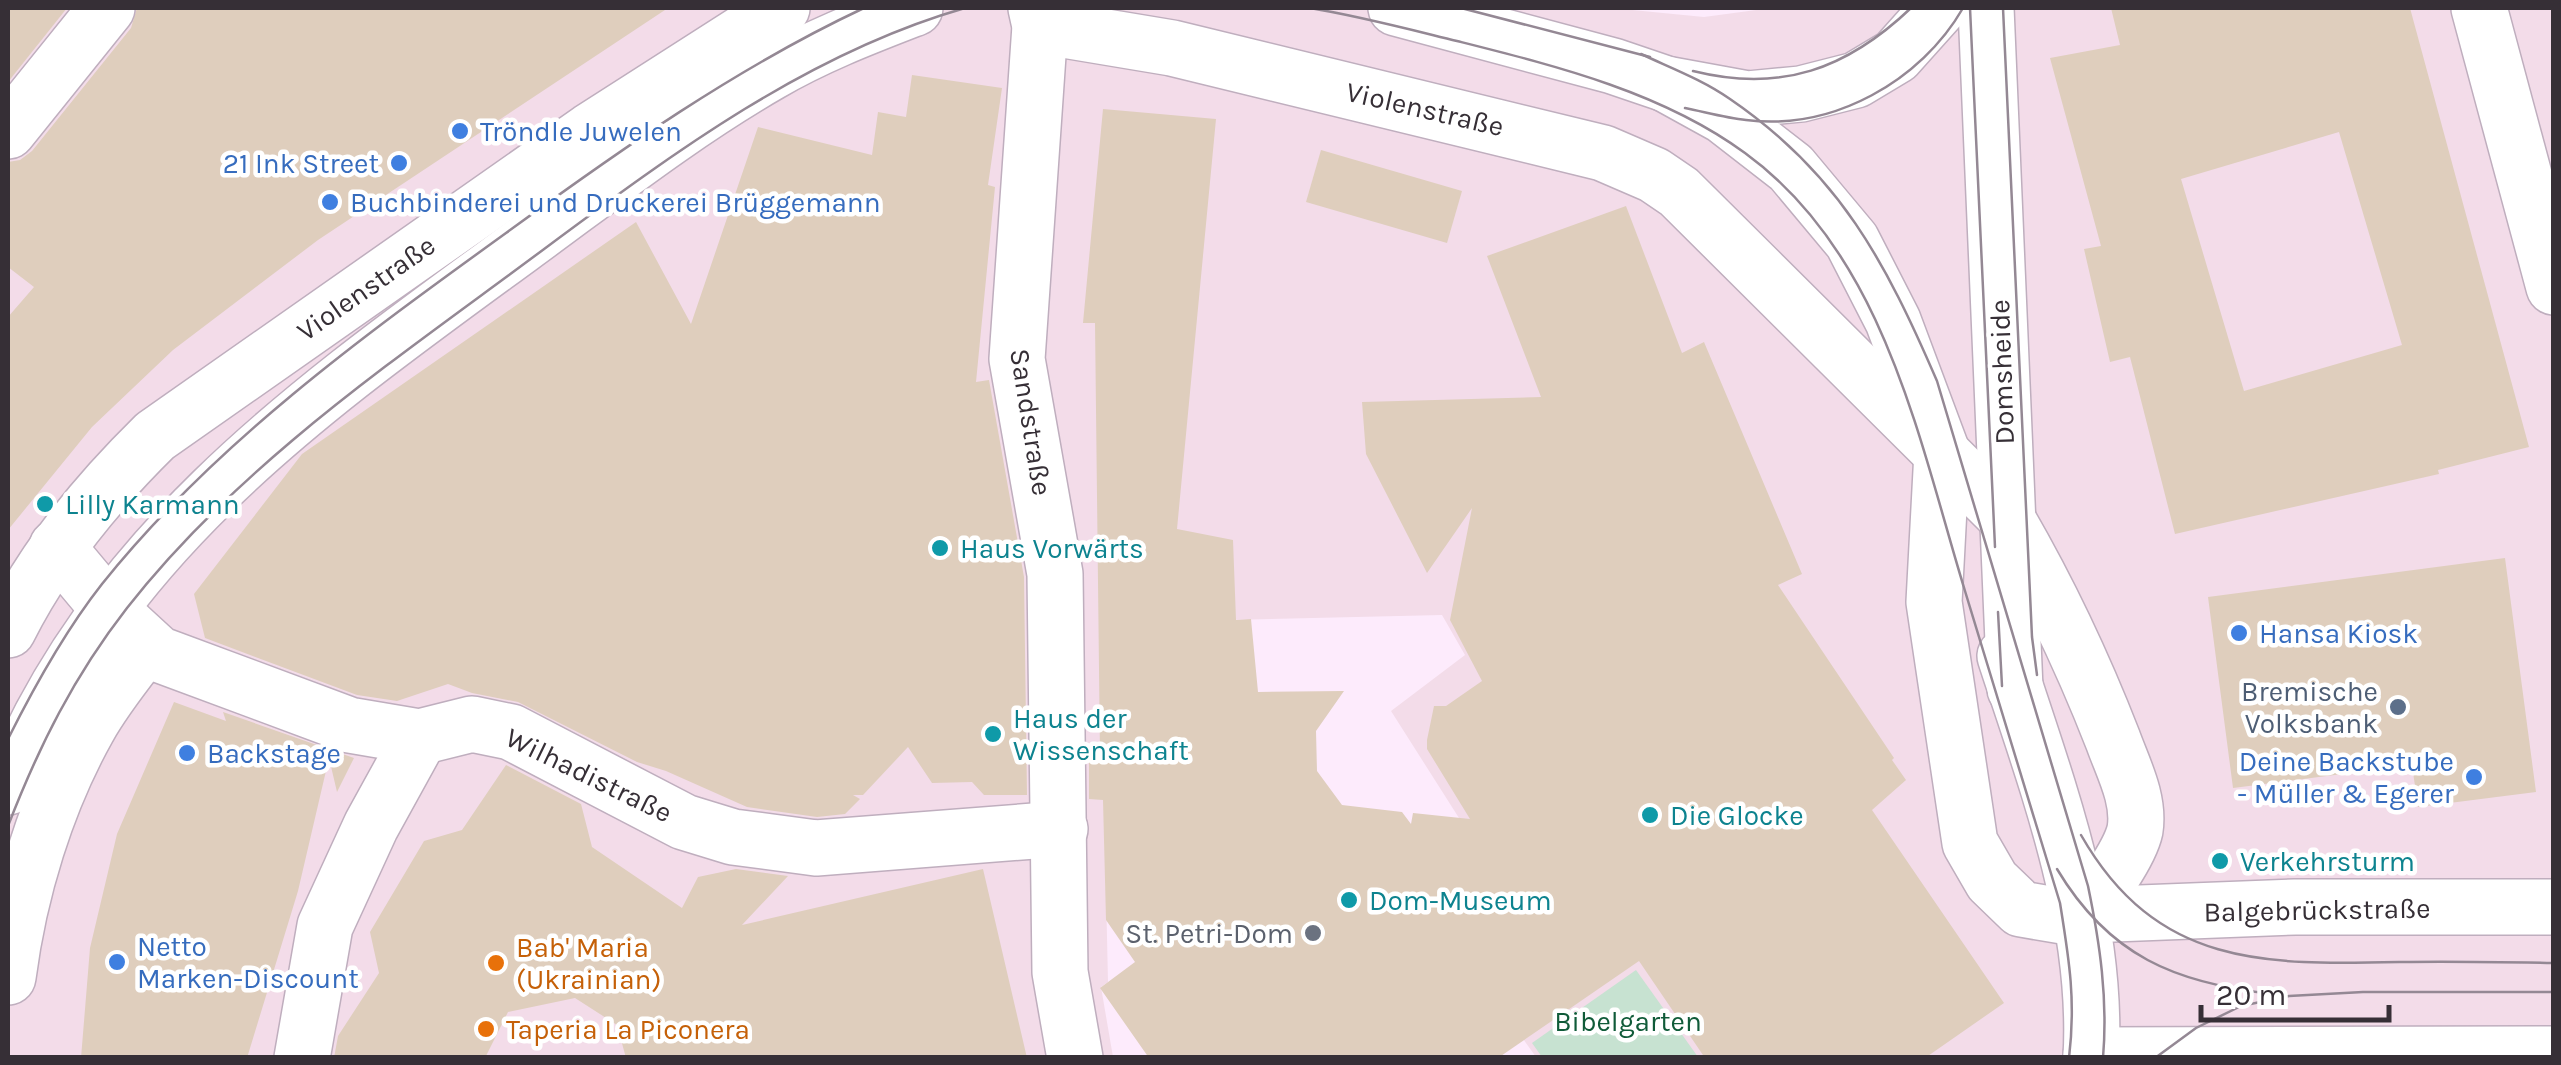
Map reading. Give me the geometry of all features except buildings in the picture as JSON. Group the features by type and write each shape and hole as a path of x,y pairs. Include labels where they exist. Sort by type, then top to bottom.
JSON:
{"street":[{"path":"8,130 107,8"},
{"name":"Violenstraße","path":"8,630 31,584 57,547 108,482 155,436 590,131 782,8"},
{"path":"8,787 53,690 108,608 190,512 281,428 342,377 641,158 770,73 846,34 915,8"},
{"path":"1396,8 1666,84 1748,99 1801,94 1856,80 1896,56 1938,8"},
{"path":"2478,8 2533,120 2554,287"},
{"name":"Violenstraße","path":"1038,17 1603,153 1680,192 1782,293"},
{"name":"Sandstraße","path":"1038,17 1018,360 1055,574 1060,972 1075,1058"},
{"name":"Domsheide","path":"1987,32 2015,688"},
{"path":"1666,84 1724,116 1791,168 1852,241 1893,321 1942,452 2006,516 2084,665 2132,792 2134,830 2120,864 2081,914"},
{"name":"Domsheide","path":"1782,293 1942,452 2054,813 2081,914 2093,1013 2091,1056"},
{"name":"Balgebrückstraße","path":"1942,452 1934,602 1970,843 1992,882 2020,910 2062,916 2295,907 2554,907"},
{"name":"Wilhadistraße","path":"57,547 108,608 158,654 349,725 420,737 472,724 511,732 684,822 733,837 816,848 1060,829"},
{"path":"8,977 22,905 55,795 89,726 146,646"},
{"path":"1965,806 1988,733 2015,688"},
{"path":"302,1058 325,926 420,737"},
{"path":"2091,1056 2554,1054"}],"shaded area":[{"path":"8,8 1612,8 1704,17 1771,8 2550,8 2554,18 2553,1057 1536,1057 1396,861 1459,818 1391,711 1465,655 1442,615 1100,623 1108,982 1101,987 1113,1057 8,1057"}],"green space":[{"name":"Bibelgarten","path":"1636,970 1698,1057 1542,1057 1532,1043"}],"tram line":[{"path":"8,739 51,659 102,584 192,485 292,395 398,312 636,141 770,57 864,8"},
{"path":"8,826 59,712 90,659 168,559 258,470 407,350 616,196 726,121 841,56 902,29 965,8"},
{"path":"1310,8 1532,60 1644,97 1745,153 1792,195 1831,242 1863,295 1890,352 1911,411 2060,903 2072,998 2069,1058"},
{"path":"1461,8 1650,57"},
{"path":"1693,71 1755,79 1811,71 1862,47 1911,8"},
{"path":"1685,108 1738,119 1779,121 1842,109 1899,78 1924,58 1963,8"},
{"path":"1970,8 1995,547"},
{"path":"2003,8 2032,637 2037,675"},
{"path":"1641,54 1720,92 1802,158 1856,224 1918,338 1937,381 2088,886 2102,972 2103,1058"},
{"path":"1998,612 2002,686"},
{"path":"2081,835 2111,879 2144,911 2180,934 2219,950 2305,962 2554,963"},
{"path":"2057,869 2099,924 2148,960 2205,982 2272,994"},
{"path":"2155,1058 2196,1028 2241,1006 2289,996 2554,992"}],"place":[{"name":"Tröndle Juwelen","path":"460,131"},
{"name":"21 Ink Street","path":"399,163"},
{"name":"Buchbinderei und Druckerei Brüggemann","path":"330,202"},
{"name":"Lilly Karmann","path":"45,504"},
{"name":"Haus Vorwärts","path":"940,548"},
{"name":"Hansa Kiosk","path":"2239,633"},
{"name":"Bremische Volksbank","path":"2398,707"},
{"name":"Haus der Wissenschaft","path":"993,734"},
{"name":"Backstage","path":"187,753"},
{"name":"Deine Backstube - Müller & Egerer","path":"2474,777"},
{"name":"Die Glocke","path":"1650,815"},
{"name":"Verkehrsturm","path":"2220,861"},
{"name":"Dom-Museum","path":"1349,900"},
{"name":"St. Petri-Dom","path":"1313,933"},
{"name":"Netto Marken-Discount","path":"117,962"},
{"name":"Bab' Maria (Ukrainian)","path":"496,963"},
{"name":"Taperia La Piconera","path":"486,1029"}]}
